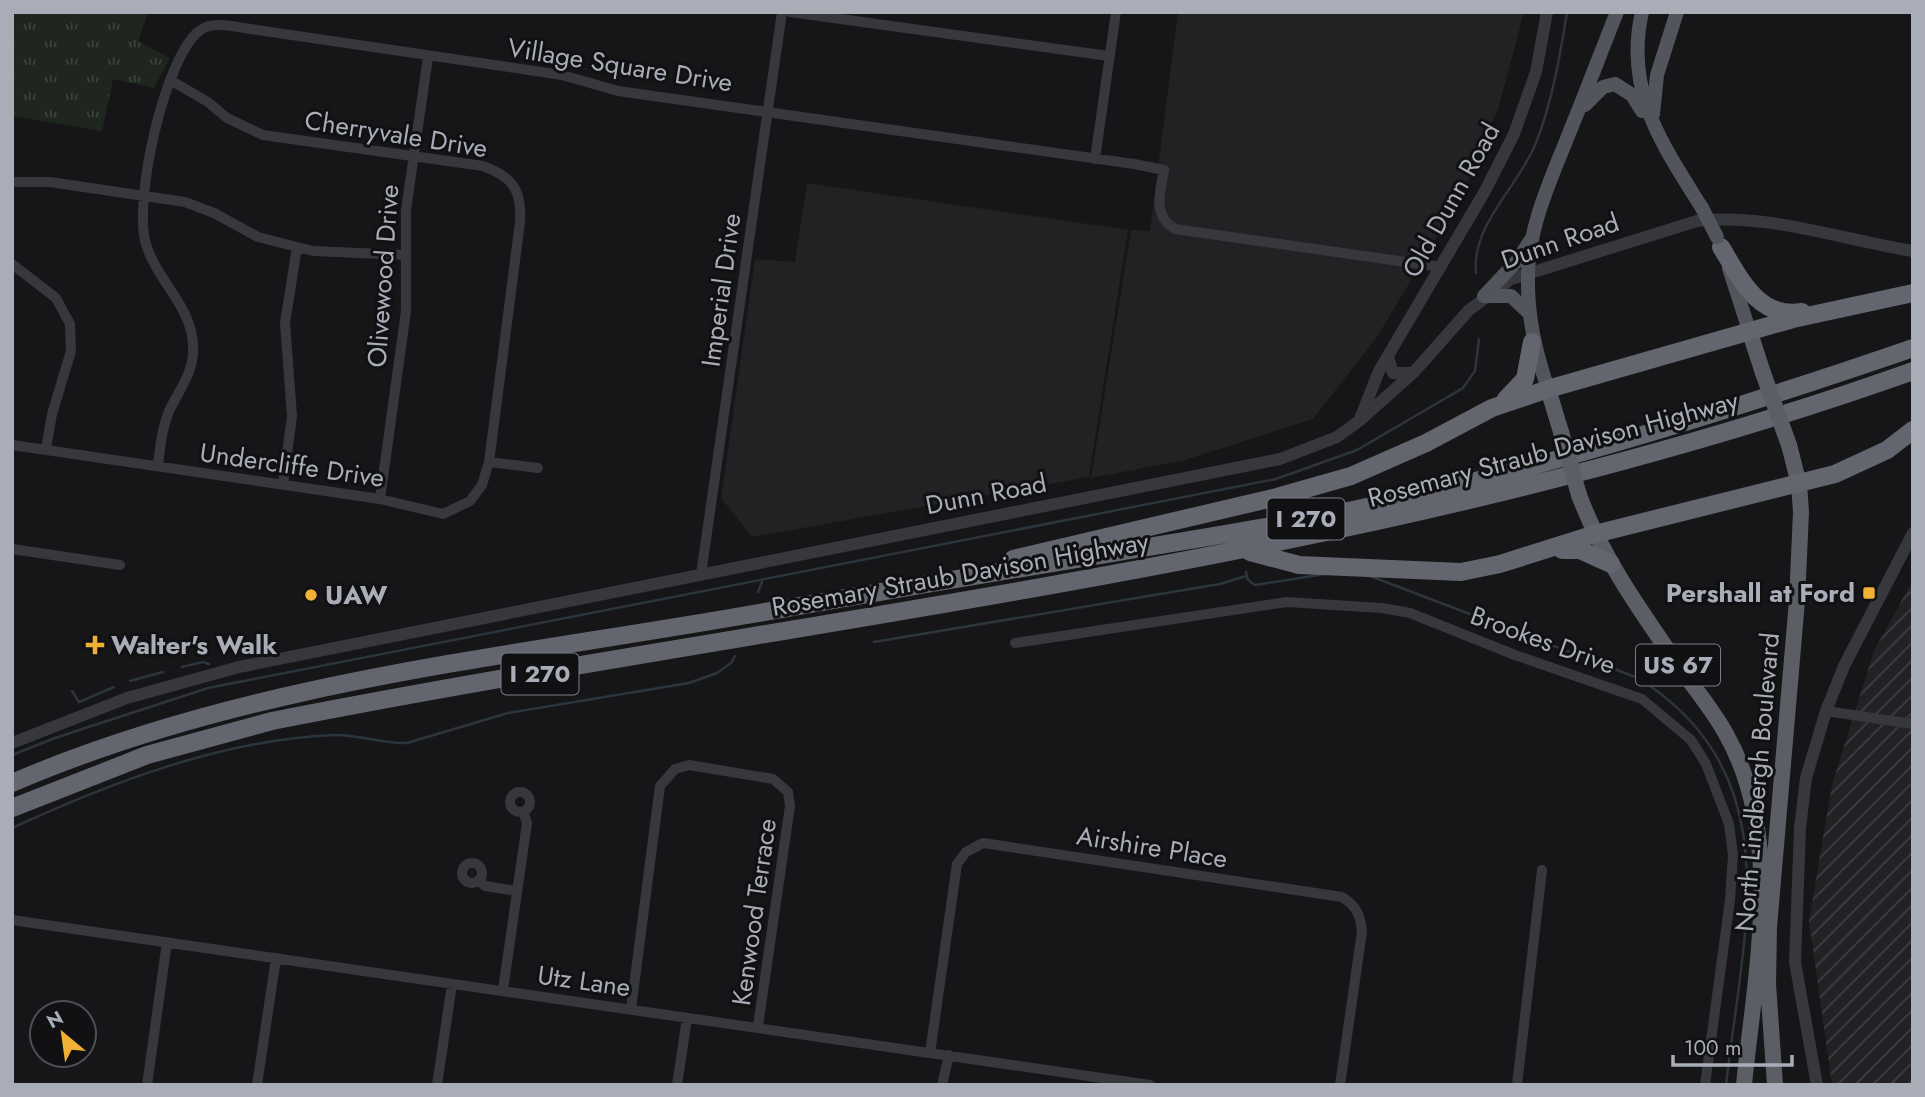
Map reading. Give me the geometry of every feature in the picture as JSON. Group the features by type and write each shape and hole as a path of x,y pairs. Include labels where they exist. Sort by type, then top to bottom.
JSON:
{"highway":[{"path":"1719,242 1747,290 1770,307 1796,313 1913,293"},
{"path":"911,586 1351,476 1426,443 1497,406 1548,388 1850,305"},
{"name":"North Lindbergh Boulevard","path":"1750,333 1789,445 1799,484 1797,601 1769,927 1768,984 1775,1085"},
{"path":"1518,399 1532,382 1532,342"},
{"path":"1497,406 1525,379 1532,342"},
{"name":"Rosemary Straub Davison Highway","path":"12,783 130,737 256,702 911,586 1286,523 1414,496 1695,419 1913,348"},
{"name":"Rosemary Straub Davison Highway","path":"12,808 147,755 272,721 1245,551 1459,504 1709,439 1913,371"},
{"name":"North Lindbergh Boulevard","path":"1548,388 1579,495 1595,534 1611,564 1726,734 1740,763 1752,799 1759,834 1760,882 1744,1085"},
{"path":"1245,551 1299,565 1450,572 1500,564 1595,534 1799,484 1861,464 1887,450 1913,430"},
{"path":"1534,553 1580,550 1611,564"}],"main road":[{"name":"North Lindbergh Boulevard","path":"1548,388 1532,342 1528,272 1532,237 1547,187 1617,12"},
{"name":"North Lindbergh Boulevard","path":"1642,12 1636,55 1646,110 1719,242 1750,333"},
{"path":"1658,136 1653,95 1677,12"},
{"path":"1578,113 1603,87 1615,84 1632,95 1658,136"},
{"path":"1484,296 1517,261 1532,237"},
{"path":"1484,296 1511,296 1529,313"}],"street":[{"name":"Imperial Drive","path":"701,574 782,12"},
{"path":"790,12 1109,56"},
{"path":"1095,159 1116,12"},
{"name":"Old Dunn Road","path":"1359,421 1379,371 1441,267 1514,134 1536,72 1547,12"},
{"name":"Village Square Drive","path":"158,466 164,425 191,370 193,340 187,318 146,243 145,196 160,105 194,36 208,26 251,29 562,75 618,90 1164,170 1158,210 1167,224 1175,229 1441,267"},
{"name":"Olivewood Drive","path":"380,499 406,311 407,199 428,57"},
{"name":"Cherryvale Drive","path":"170,80 208,102 227,118 263,135 415,157 496,171 504,175 518,194 520,222 505,319 489,462"},
{"path":"12,182 50,182 199,206 258,237 297,247 335,254 405,255"},
{"name":"Dunn Road","path":"12,743 88,712 201,676 701,574 1263,464 1315,447 1359,421 1414,372 1484,296 1511,279 1684,225 1723,218 1766,223 1913,251"},
{"path":"283,484 292,416 285,323 297,247"},
{"path":"12,264 56,298 70,324 71,351 52,414 46,449"},
{"path":"1388,357 1393,373 1414,372"},
{"path":"1379,371 1380,392 1387,398"},
{"name":"Undercliffe Drive","path":"12,444 380,499 432,512 452,511 476,494 489,462"},
{"path":"489,462 538,468"},
{"path":"1817,1085 1797,982 1794,938 1800,828 1806,778 1826,711 1872,608 1913,533"},
{"path":"12,549 120,565"},
{"name":"Brookes Drive","path":"1015,643 1287,602 1382,608 1410,613 1515,655 1642,699 1690,740 1706,764 1729,824 1733,855 1730,900 1705,1085"},
{"path":"1826,711 1913,724"},
{"name":"Kenwood Terrace","path":"631,1009 660,786 666,776 675,769 689,765 773,779 788,792 790,806 758,1026"},
{"path":"503,990 527,824 523,812"},
{"name":"Airshire Place","path":"930,1053 957,864 966,852 983,843 1342,897 1353,904 1359,913 1362,931 1340,1085"},
{"path":"1517,1085 1542,870"},
{"path":"480,881 485,886 516,891"},
{"name":"Utz Lane","path":"12,920 758,1026 1103,1081 1150,1085"},
{"path":"147,1085 167,942"},
{"path":"257,1085 276,958"},
{"path":"438,1085 452,984"},
{"path":"677,1085 687,1018"},
{"path":"942,1085 949,1055"}],"shaded area":[{"path":"1178,12 1524,12 1499,106 1464,192 1377,337 1313,419 1185,460 1091,478 1131,230 1150,231"},
{"path":"807,183 1128,230 1089,477 752,537 721,498 755,259 795,262"},
{"path":"1913,580 1913,1085 1832,1085 1809,921 1832,785 1874,651"}],"green space":[{"path":"12,12 148,12 138,41 170,58 154,88 113,79 102,131 12,116"}],"waterway":[{"path":"1476,273 1476,255 1488,222 1528,159 1542,127 1555,79 1567,12"},
{"path":"12,755 55,738 208,688 1276,479 1357,450 1463,388 1475,371 1479,339"},
{"path":"1246,572 1248,580 1255,585 1325,574"},
{"path":"874,642 1220,584 1246,576"},
{"path":"1370,576 1638,678 1687,717 1719,761 1738,809 1746,860 1746,915 1726,1085"},
{"path":"758,592 762,582"},
{"path":"12,828 128,780 209,754 250,745 333,735 407,743 508,713 689,683 717,673 731,663 735,656"},
{"path":"182,667 203,662 209,664"},
{"path":"130,681 163,672"},
{"path":"72,691 79,702 114,687"}],"place":[{"name":"Pershall at Ford","path":"1869,593"},
{"name":"UAW","path":"311,595"},
{"name":"Walter's Walk","path":"95,645"}]}
